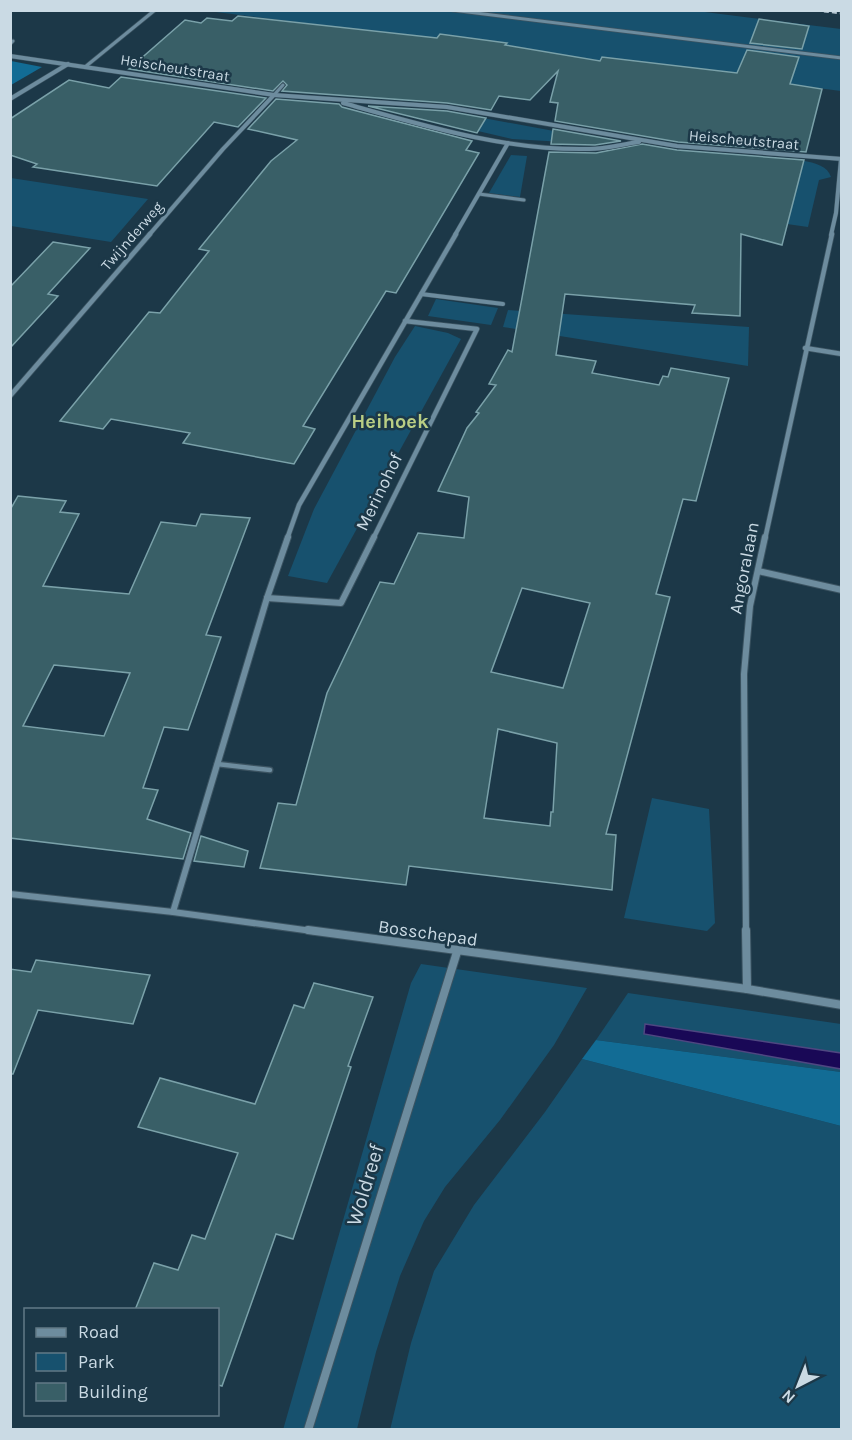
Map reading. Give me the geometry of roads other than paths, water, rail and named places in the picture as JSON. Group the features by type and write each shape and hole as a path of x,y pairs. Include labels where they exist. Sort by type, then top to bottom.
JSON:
{"street":[{"name":"Heischeutstraat","path":"10,56 274,95 447,107 644,141 754,153 841,159"},
{"path":"10,99 69,64"},
{"name":"Twijnderweg","path":"10,396 223,149 274,95"},
{"name":"Heischeutstraat","path":"337,100 356,108 412,122 535,147 591,149 644,141"},
{"path":"173,912 267,598 298,505 508,143"},
{"name":"Angoralaan","path":"747,989 744,674 750,606 836,213 841,159"},
{"name":"Merinohof","path":"267,598 341,603 477,329 405,321"},
{"path":"805,348 842,354"},
{"path":"758,571 842,590"},
{"name":"Bosschepad","path":"10,894 173,912 457,952 747,989 842,1005"},
{"name":"Woldreef","path":"308,1430 457,952"}],"lane":[{"path":"85,67 155,10"},
{"path":"452,10 842,58"},
{"path":"274,95 283,85"},
{"path":"478,194 524,200"},
{"path":"421,294 503,304"},
{"path":"217,764 270,770"}],"railway":[{"path":"816,10 842,13"}],"district":[{"name":"Heihoek","path":"390,421"}]}
